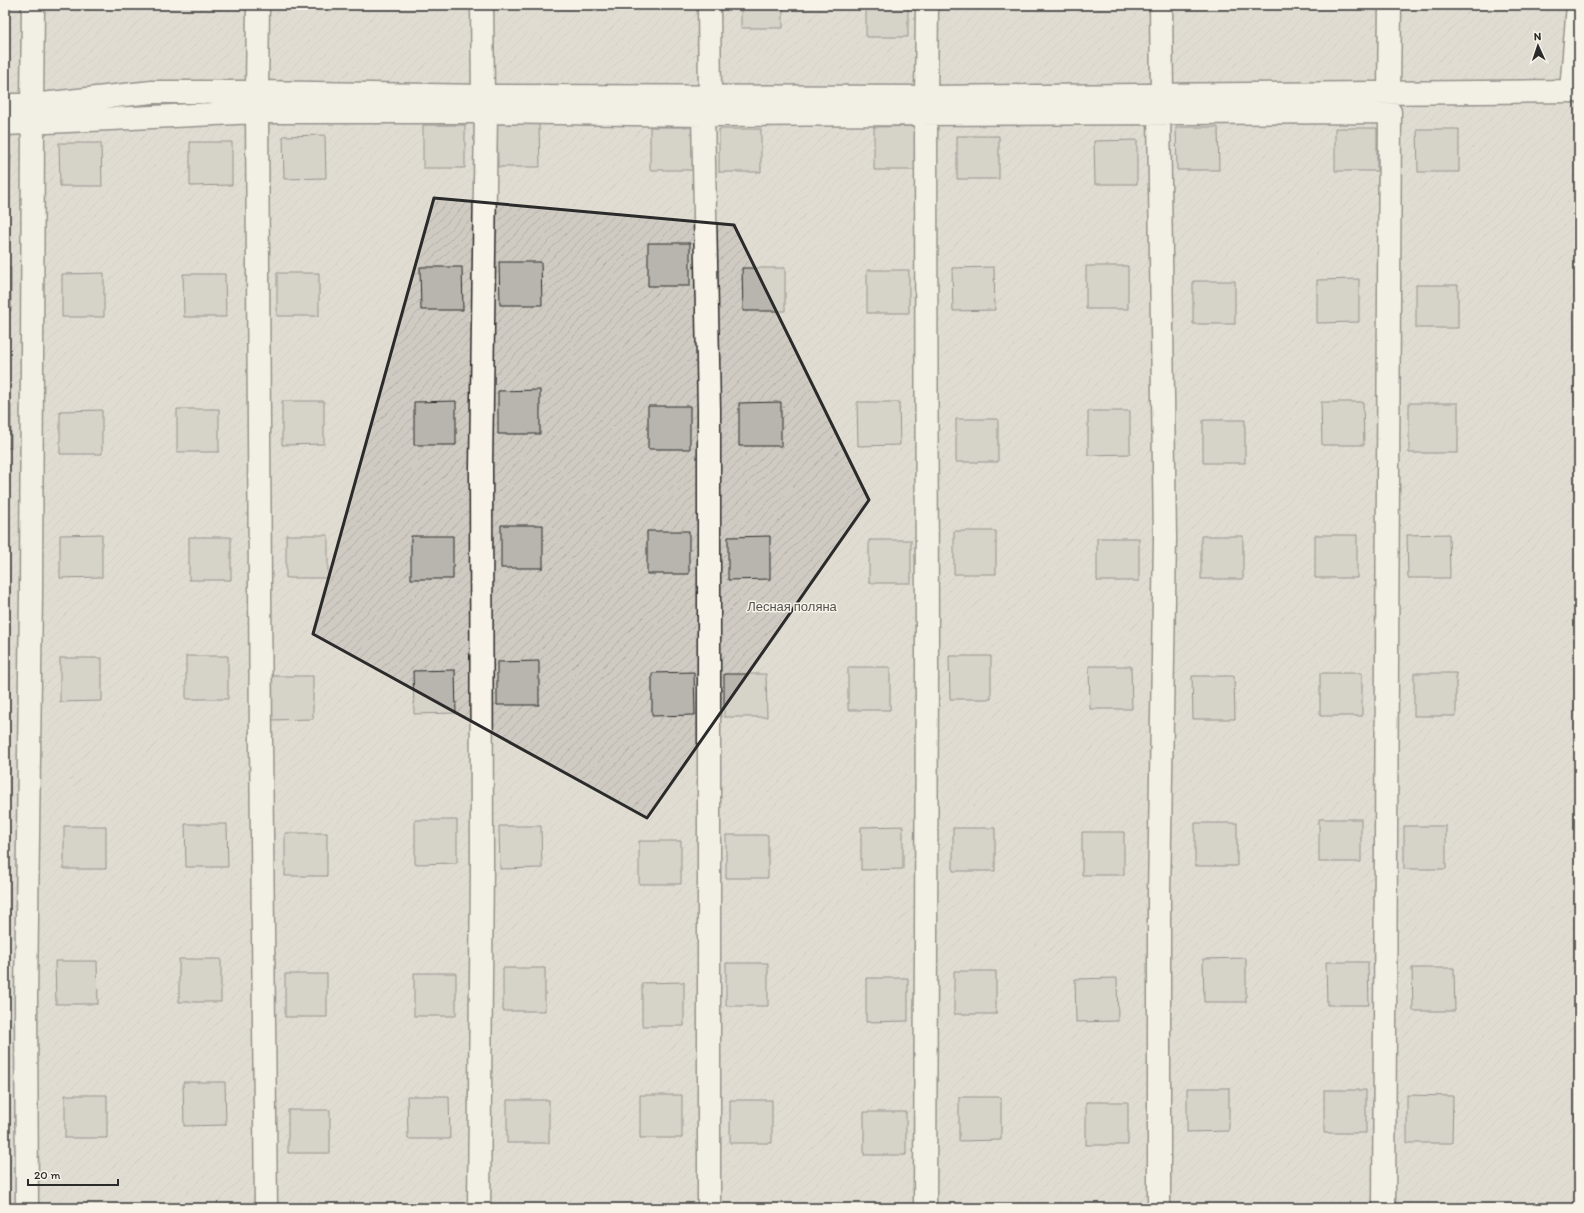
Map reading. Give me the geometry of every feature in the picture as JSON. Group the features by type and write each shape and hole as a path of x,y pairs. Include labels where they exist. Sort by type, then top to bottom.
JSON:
{"street":[{"path":"27,1208 26,999 32,586 33,5"},
{"path":"258,5 257,102 261,751 266,1208"},
{"path":"479,1208 482,864 481,475 485,104 482,5"},
{"path":"709,5 706,106 709,410 709,1208"},
{"path":"925,1208 927,682 926,5"},
{"path":"1159,1208 1160,896 1165,538 1160,104 1162,5"},
{"path":"1389,93 1390,5"},
{"path":"1160,104 1389,93 1575,91 1578,5"},
{"path":"5,124 33,114 152,92 257,102 706,106 1160,104 1390,112 1384,1208"},
{"path":"5,105 33,114"}],"highlighted area":[{"path":"434,198 734,225 869,500 647,818 313,634"}],"green space":[{"name":"Лесная поляна","path":"5,5 1579,5 1579,1208 5,1208"}],"building":[{"path":"62,5 104,5 104,9 62,9"},
{"path":"741,5 783,5 783,28 741,28"},
{"path":"866,5 908,5 908,37 866,37"},
{"path":"1090,5 1132,5 1090,6"},
{"path":"497,124 539,124 540,167 498,167"},
{"path":"423,125 465,125 465,168 423,168"},
{"path":"916,126 916,170 874,170 874,127"},
{"path":"650,127 692,127 693,170 650,170"},
{"path":"1176,127 1218,127 1219,170 1177,170"},
{"path":"1335,128 1377,128 1377,171 1335,171"},
{"path":"719,129 761,129 761,172 719,172"},
{"path":"1417,129 1459,129 1459,172 1418,172"},
{"path":"325,135 326,178 284,179 283,136"},
{"path":"957,136 999,136 999,179 957,179"},
{"path":"1137,140 1137,184 1095,184 1094,141"},
{"path":"190,142 232,142 232,185 190,186"},
{"path":"59,143 101,143 102,186 60,186"},
{"path":"5,155 11,155 9,198 5,198"},
{"path":"648,243 690,243 690,286 648,286"},
{"path":"499,262 541,262 542,305 500,305"},
{"path":"1086,266 1128,266 1128,309 1086,309"},
{"path":"420,267 462,267 463,310 421,310"},
{"path":"994,267 995,310 953,311 952,268"},
{"path":"5,268 11,268 11,311 5,311"},
{"path":"742,268 785,268 785,311 743,311"},
{"path":"867,270 909,270 909,313 867,313"},
{"path":"104,273 104,317 62,317 62,274"},
{"path":"277,273 319,273 319,316 277,316"},
{"path":"183,274 225,274 226,317 184,317"},
{"path":"1359,279 1359,322 1317,323 1317,280"},
{"path":"1193,281 1235,281 1235,324 1193,324"},
{"path":"1416,285 1458,285 1458,328 1416,328"},
{"path":"540,390 540,434 498,434 498,391"},
{"path":"282,401 324,401 324,444 282,445"},
{"path":"456,401 456,445 414,445 414,402"},
{"path":"781,402 781,446 739,446 739,403"},
{"path":"857,402 899,402 900,445 858,446"},
{"path":"1321,402 1363,402 1364,445 1322,445"},
{"path":"1409,403 1458,403 1458,453 1409,453"},
{"path":"5,405 11,405 11,448 5,448"},
{"path":"648,406 690,406 690,449 648,449"},
{"path":"177,409 219,409 219,452 177,452"},
{"path":"102,410 102,454 60,454 60,411"},
{"path":"1088,411 1130,411 1130,454 1088,455"},
{"path":"956,419 998,419 998,462 956,462"},
{"path":"1203,420 1245,420 1245,463 1203,463"},
{"path":"501,525 543,525 543,568 501,568"},
{"path":"647,531 689,531 689,574 647,574"},
{"path":"954,531 996,531 996,574 954,574"},
{"path":"102,534 102,577 60,578 60,535"},
{"path":"1449,534 1450,578 1408,578 1407,535"},
{"path":"286,535 328,535 328,578 286,578"},
{"path":"1315,535 1357,535 1357,578 1315,578"},
{"path":"411,536 453,536 453,579 411,579"},
{"path":"770,536 770,579 728,580 728,537"},
{"path":"1201,536 1243,536 1243,579 1201,579"},
{"path":"189,537 231,537 231,580 189,580"},
{"path":"1097,538 1139,538 1139,581 1097,581"},
{"path":"869,540 911,540 911,583 869,583"},
{"path":"186,656 228,656 228,699 186,699"},
{"path":"949,656 991,656 991,699 950,699"},
{"path":"60,658 102,658 102,701 60,702"},
{"path":"539,661 539,705 497,705 497,662"},
{"path":"1089,666 1131,666 1132,709 1090,709"},
{"path":"848,667 890,667 890,710 848,710"},
{"path":"455,670 456,713 414,714 413,671"},
{"path":"694,672 695,715 652,716 652,673"},
{"path":"1320,673 1362,673 1362,716 1320,716"},
{"path":"1414,673 1456,673 1456,716 1414,716"},
{"path":"5,674 7,674 7,717 5,717"},
{"path":"724,674 766,674 767,717 724,717"},
{"path":"271,676 313,676 313,719 271,720"},
{"path":"1192,676 1234,676 1235,719 1193,719"},
{"path":"1319,819 1361,819 1361,862 1319,862"},
{"path":"415,820 457,820 457,863 415,864"},
{"path":"1195,823 1237,823 1237,866 1195,866"},
{"path":"185,824 227,824 228,867 186,867"},
{"path":"64,826 106,826 106,869 64,869"},
{"path":"499,826 541,826 542,868 500,869"},
{"path":"903,826 903,869 861,870 861,827"},
{"path":"1404,826 1446,826 1446,869 1404,869"},
{"path":"953,828 995,828 995,871 953,871"},
{"path":"1082,832 1124,832 1124,875 1082,875"},
{"path":"285,833 327,833 327,876 285,876"},
{"path":"726,835 768,835 768,878 726,878"},
{"path":"639,841 681,841 681,884 639,884"},
{"path":"1246,958 1246,1002 1204,1002 1203,959"},
{"path":"179,959 221,959 221,1002 179,1002"},
{"path":"55,961 97,961 98,1004 56,1004"},
{"path":"1326,962 1368,962 1369,1005 1327,1005"},
{"path":"726,963 768,963 768,1006 726,1006"},
{"path":"503,968 545,968 545,1011 503,1011"},
{"path":"1412,968 1454,968 1455,1011 1413,1011"},
{"path":"954,971 996,971 996,1014 954,1014"},
{"path":"414,973 456,973 456,1016 414,1016"},
{"path":"285,974 327,974 327,1017 285,1017"},
{"path":"866,978 908,978 908,1021 866,1022"},
{"path":"1117,978 1118,1021 1076,1022 1075,979"},
{"path":"684,982 684,1026 642,1026 642,983"},
{"path":"183,1082 225,1082 226,1125 184,1126"},
{"path":"1187,1088 1229,1088 1229,1131 1187,1132"},
{"path":"1324,1090 1366,1090 1366,1133 1324,1133"},
{"path":"6,1095 6,1138 5,1138"},
{"path":"65,1095 107,1095 107,1138 65,1138"},
{"path":"640,1095 682,1095 682,1138 640,1138"},
{"path":"1407,1095 1453,1096 1452,1143 1407,1143"},
{"path":"407,1096 449,1096 450,1139 408,1139"},
{"path":"959,1097 1001,1097 1001,1140 959,1141"},
{"path":"507,1100 549,1100 549,1143 507,1143"},
{"path":"730,1100 772,1100 772,1143 730,1143"},
{"path":"1086,1102 1128,1102 1128,1145 1086,1145"},
{"path":"288,1110 330,1110 330,1153 288,1153"},
{"path":"864,1112 906,1112 906,1155 864,1155"}]}
